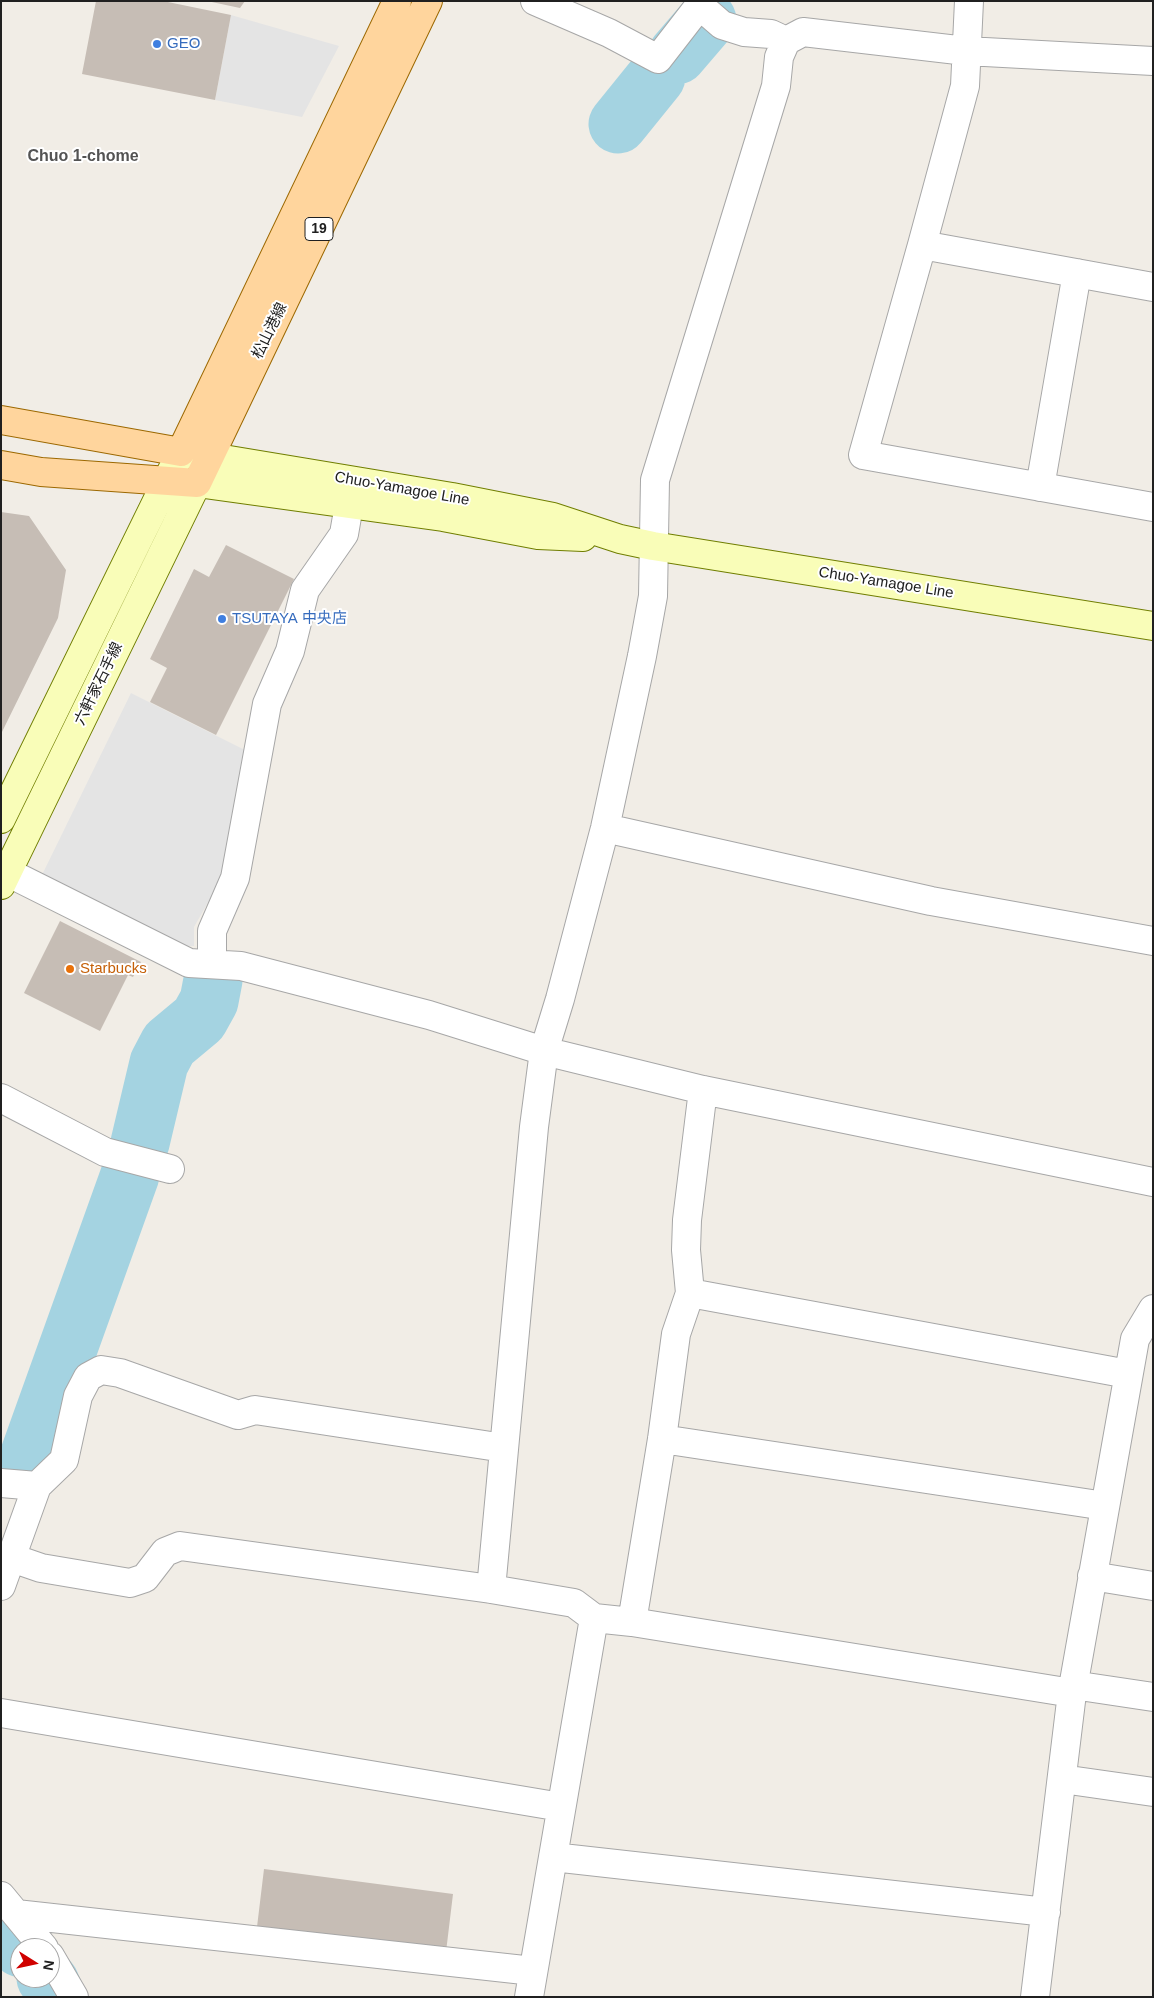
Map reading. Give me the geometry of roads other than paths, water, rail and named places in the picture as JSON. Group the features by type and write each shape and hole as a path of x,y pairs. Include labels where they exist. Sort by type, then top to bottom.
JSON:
{"main road":[{"name":"松山港線","path":"181,452 397,1"},
{"name":"松山港線","path":"197,483 428,1"},
{"path":"1,420 181,452"},
{"path":"1,465 41,472 197,483"}],"street":[{"path":"535,1 609,33 658,59 701,4 722,25 744,32 771,34 786,41"},
{"path":"970,1 965,86 862,456 1153,507"},
{"path":"491,1589 534,1127 544,1051 560,1000 605,828 642,656 653,596 655,480 773,95 779,57 786,41 803,32 966,51 1153,61"},
{"path":"922,245 1153,287"},
{"path":"1040,487 1077,273"},
{"name":"Chuo-Yamagoe Line","path":"181,452 210,457 352,492 443,517 538,535 620,539 653,546 1153,626"},
{"name":"六軒家石手線","path":"1,819 181,452"},
{"name":"Chuo-Yamagoe Line","path":"197,483 352,492"},
{"name":"六軒家石手線","path":"3,876 197,483"},
{"path":"212,964 212,931 235,878 266,704 290,652 305,590 344,534 352,492"},
{"path":"605,828 931,901 1153,941"},
{"path":"3,876 189,963 242,966 429,1015 544,1051 703,1090 1153,1182"},
{"path":"632,1622 662,1439 676,1334 690,1292 686,1250 687,1220 703,1090"},
{"path":"1,1098 105,1152 170,1169"},
{"path":"690,1292 1128,1374"},
{"path":"1035,1997 1072,1689 1135,1339 1153,1310"},
{"path":"1,1586 37,1486 64,1460 78,1396 88,1377 101,1370 120,1373 238,1415 255,1410 504,1448"},
{"path":"662,1439 1105,1506"},
{"path":"1,1483 37,1486"},
{"path":"12,1558 41,1568 130,1583 145,1578 165,1552 180,1546 491,1589 574,1603 594,1618 632,1622 1072,1689 1153,1697"},
{"path":"1092,1576 1153,1586"},
{"path":"9,1905 531,1984 594,1618"},
{"path":"1,1713 561,1808"},
{"path":"1062,1779 1153,1792"},
{"path":"553,1857 1046,1912"},
{"path":"9,1905 36,1938"},
{"path":"60,1973 74,1997"}],"waterway":[{"path":"677,55 707,20"},
{"path":"618,124 656,77"},
{"path":"140,1143 159,1063 169,1044 199,1019 209,1001 213,980"},
{"path":"27,1462 130,1175"},
{"path":"1,1924 13,1938"},
{"path":"52,1988 56,1997"}],"place":[{"name":"GEO","path":"157,44"},
{"name":"TSUTAYA 中央店","path":"222,619"},
{"name":"Starbucks","path":"70,969"}],"district":[{"name":"Chuo 1-chome","path":"83,157"}]}
